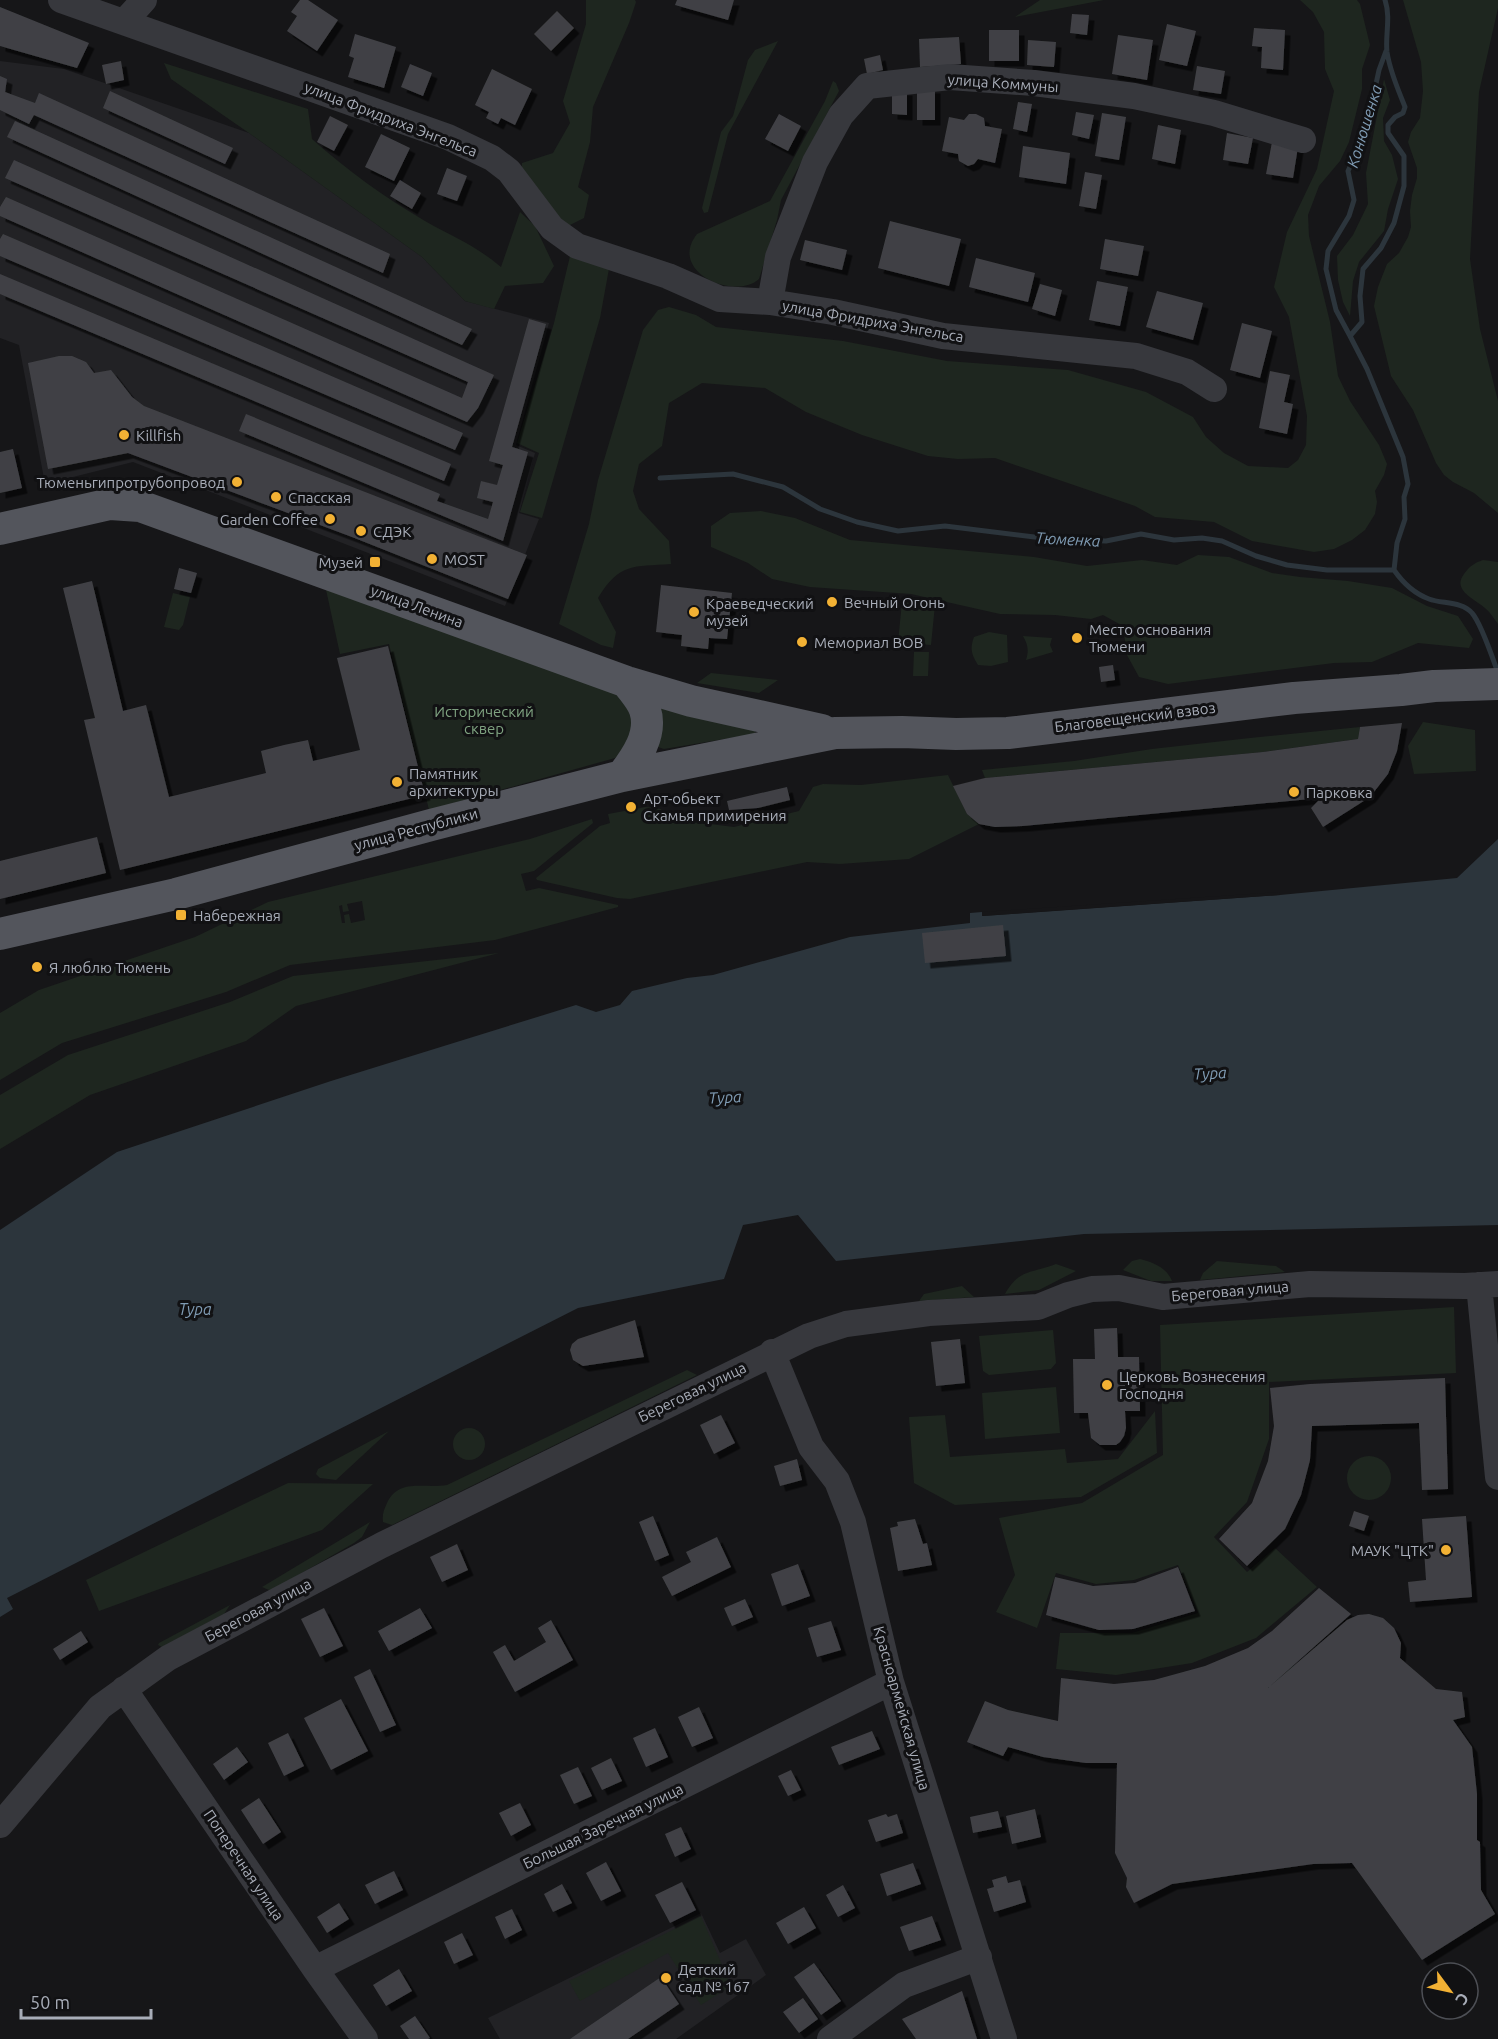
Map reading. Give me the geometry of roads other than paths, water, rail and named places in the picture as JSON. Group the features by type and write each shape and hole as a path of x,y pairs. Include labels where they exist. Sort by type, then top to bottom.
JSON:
{"main road":[{"name":"улица Ленина","path":"0,529 110,504 141,506 627,682 692,701 835,732"},
{"path":"622,776 634,761 643,744 646,729 646,711 627,682"},
{"name":"Благовещенский взвоз","path":"835,732 1008,733 1294,698 1434,686 1498,684"},
{"name":"улица Республики","path":"0,934 176,894 622,776 835,732"}],"street":[{"name":"улица Фридриха Энгельса","path":"61,0 448,137 492,158 510,171 552,228 577,246 668,276 720,299 770,302 833,312 943,336 1136,357 1187,372 1214,388"},
{"path":"124,22 144,0"},
{"name":"улица Коммуны","path":"770,302 778,257 815,162 841,115 867,86 950,77 1034,83 1134,96 1191,108 1303,140"},
{"name":"Береговая улица","path":"0,1825 100,1707 168,1658 381,1545 772,1352 809,1336 846,1324 929,1313 1038,1306 1092,1289 1119,1288 1163,1297 1310,1284 1488,1285"},
{"path":"1488,1285 1498,1477"},
{"name":"Красноармейская улица","path":"772,1352 811,1447 837,1481 853,1522 891,1682 1004,2039"},
{"name":"Большая Заречная улица","path":"315,1969 891,1682"},
{"name":"Поперечная улица","path":"124,1689 365,2039"},
{"path":"830,2039 904,1985 979,1957"}],"water":[{"name":"Тура","path":"1498,839 1498,1225 1084,1234 836,1261 798,1215 743,1225 724,1279 578,1308 7,1598 13,1609 0,1617 0,1230 117,1152 331,1081 576,1005 596,1012 620,1005 632,991 687,978 713,975 850,937 970,923 970,913 982,912 983,916 1280,895 1457,878"}],"waterway":[{"name":"Конюшенка","path":"1385,0 1388,13 1388,59 1405,107 1403,113 1395,117 1388,125 1388,133 1404,156 1404,186 1394,223 1381,248 1363,269 1360,296 1362,322 1350,336 1367,369 1403,457 1408,484 1404,497 1405,519 1397,543 1394,570"},
{"name":"Конюшенка","path":"1350,336 1336,310 1326,269 1328,251 1349,216 1354,200 1348,171 1365,135 1379,70 1386,51"},
{"name":"Тюменка","path":"660,478 733,474 783,487 820,509 857,522 898,531 945,526 1051,539 1106,541 1141,534 1174,540 1202,538 1222,541 1256,556 1287,565 1327,570 1394,570 1418,594 1434,601 1452,603 1468,609 1483,633 1498,673"}],"place":[{"name":"Killfish","path":"124,435"},
{"name":"Тюменьгипротрубопровод","path":"237,482"},
{"name":"Спасская","path":"276,497"},
{"name":"Garden Coffee","path":"330,519"},
{"name":"СДЭК","path":"361,531"},
{"name":"MOST","path":"432,559"},
{"name":"Музей","path":"375,562"},
{"name":"Вечный Огонь","path":"832,602"},
{"name":"Краеведческий музей","path":"694,612"},
{"name":"Место основания Тюмени","path":"1077,638"},
{"name":"Мемориал ВОВ","path":"802,642"},
{"name":"Памятник архитектуры","path":"397,782"},
{"name":"Парковка","path":"1294,792"},
{"name":"Арт-обьект Скамья примирения","path":"631,807"},
{"name":"Набережная","path":"181,915"},
{"name":"Я люблю Тюмень","path":"37,967"},
{"name":"Церковь Вознесения Господня","path":"1107,1385"},
{"name":"МАУК \"ЦТК\"","path":"1446,1550"},
{"name":"Детский сад № 167","path":"666,1978"}],"park label":[{"name":"Исторический сквер","path":"484,720"}]}
